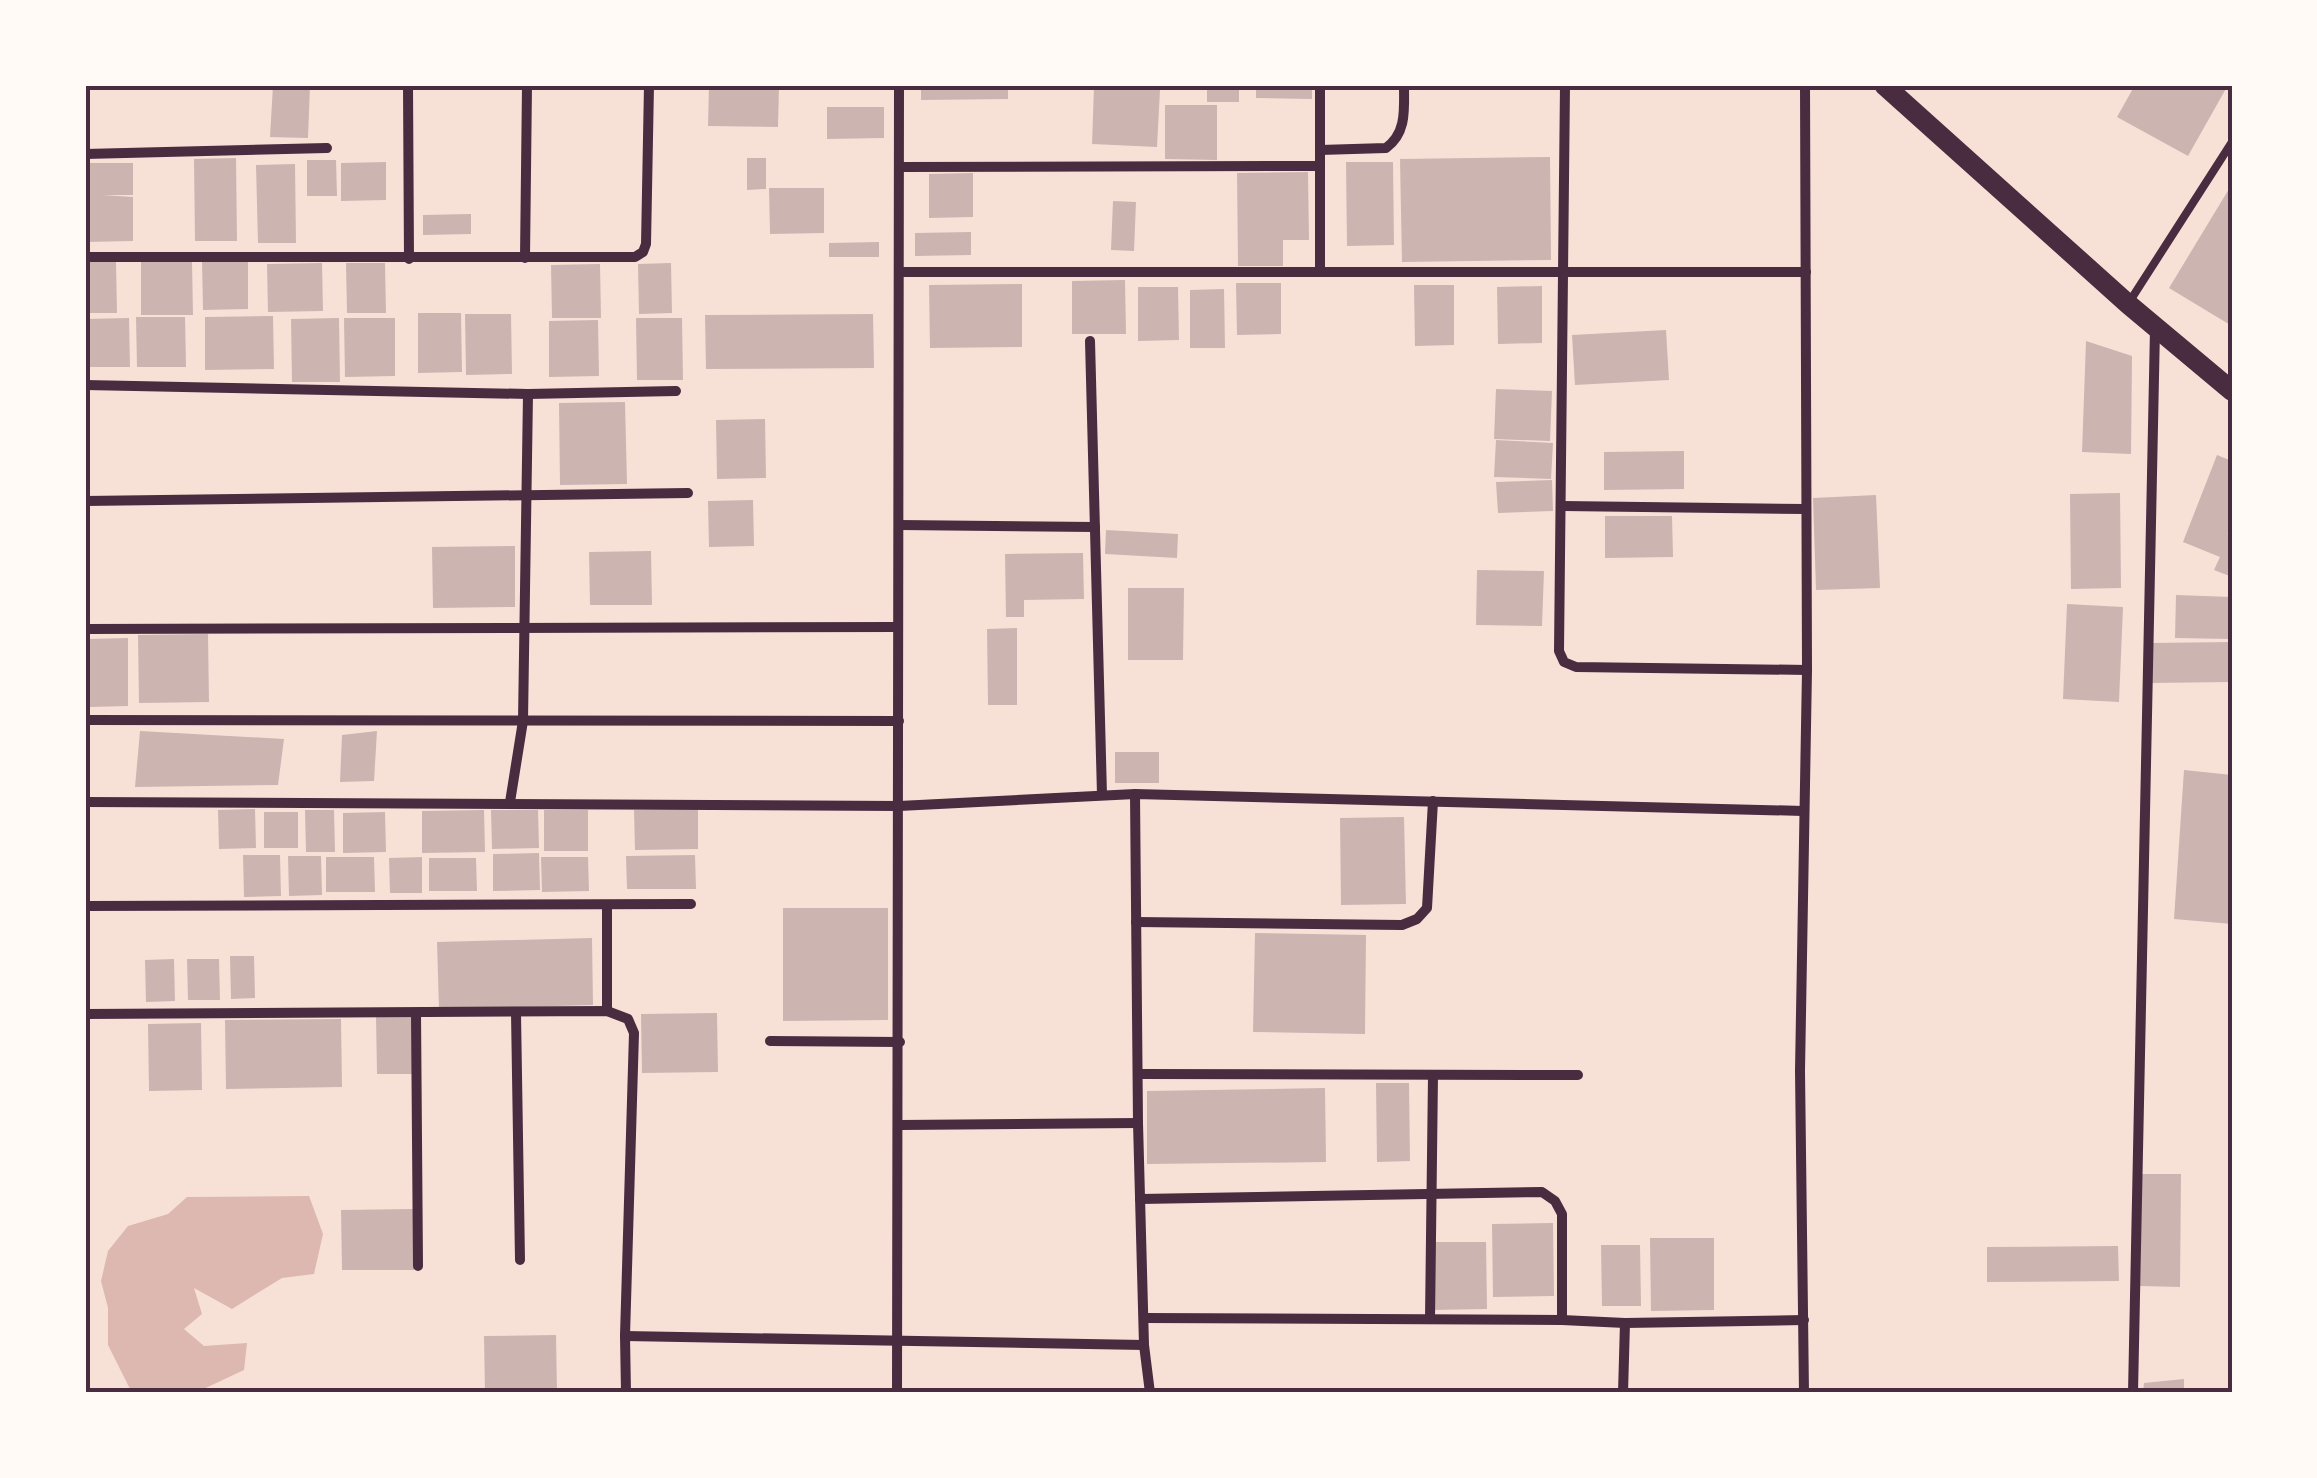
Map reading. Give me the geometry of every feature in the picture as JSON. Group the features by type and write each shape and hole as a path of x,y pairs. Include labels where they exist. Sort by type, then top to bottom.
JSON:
{"main road":[{"path":"1884,85 2128,304 2232,391"}],"street":[{"path":"408,85 408,259"},
{"path":"525,258 527,85"},
{"path":"85,257 621,258 643,252 648,222 649,85"},
{"path":"897,1393 900,85"},
{"path":"1320,85 1320,272"},
{"path":"1320,150 1386,148 1394,142 1401,134 1404,85"},
{"path":"1566,85 1559,651 1564,662 1576,667 1807,670"},
{"path":"1804,1393 1800,1072 1807,670 1805,85"},
{"path":"85,154 327,148"},
{"path":"899,167 1320,166"},
{"path":"899,272 1806,272"},
{"path":"2133,1393 2155,327"},
{"path":"1090,341 1102,796"},
{"path":"85,385 528,394 676,392"},
{"path":"510,802 522,721 528,394"},
{"path":"85,500 688,494"},
{"path":"1563,506 1806,509"},
{"path":"899,525 1095,528"},
{"path":"85,629 898,628"},
{"path":"85,720 899,721"},
{"path":"85,802 899,806 1135,794 1803,811"},
{"path":"1135,794 1138,1123 1144,1345 1150,1393"},
{"path":"1136,922 1402,925 1417,919 1427,908 1433,802"},
{"path":"85,906 691,904"},
{"path":"607,905 607,1010"},
{"path":"85,1014 607,1010 628,1019 634,1033 624,1336 626,1393"},
{"path":"416,1012 418,1266"},
{"path":"516,1012 520,1260"},
{"path":"770,1042 900,1042"},
{"path":"1138,1074 1578,1076"},
{"path":"1430,1319 1432,1075"},
{"path":"900,1125 1138,1123"},
{"path":"1140,1199 1542,1192 1555,1201 1562,1214 1562,1320"},
{"path":"1144,1318 1625,1323 1804,1320"},
{"path":"1623,1393 1625,1323"},
{"path":"624,1336 1144,1345"}],"lane":[{"path":"2128,304 2232,142"}],"shaded area":[{"path":"309,1196 323,1234 314,1274 282,1278 232,1309 194,1288 202,1314 184,1329 204,1346 247,1343 244,1370 195,1393 132,1393 108,1345 108,1308 101,1281 108,1251 128,1226 168,1214 187,1197"}],"building":[{"path":"273,85 310,86 308,138 270,137"},
{"path":"709,85 779,85 778,127 708,126"},
{"path":"921,85 1008,85 1008,99 921,100"},
{"path":"1207,85 1239,85 1239,102 1207,102"},
{"path":"1256,85 1312,85 1312,99 1256,98"},
{"path":"2135,85 2228,85 2188,156 2117,117"},
{"path":"1094,87 1160,90 1157,147 1092,144"},
{"path":"1165,105 1217,105 1217,160 1165,159"},
{"path":"827,107 884,107 884,138 827,139"},
{"path":"1550,157 1551,260 1402,262 1400,159"},
{"path":"236,158 237,241 195,241 194,159"},
{"path":"747,158 766,158 766,189 747,190"},
{"path":"307,160 336,160 337,196 307,196"},
{"path":"386,162 386,200 341,201 341,163"},
{"path":"1346,162 1393,162 1394,245 1347,246"},
{"path":"85,163 133,163 133,195 103,195 133,197 133,241 85,242"},
{"path":"295,164 296,243 258,243 256,165"},
{"path":"1308,172 1309,240 1283,240 1283,266 1238,266 1237,173"},
{"path":"973,173 973,217 929,218 929,174"},
{"path":"2232,184 2232,326 2169,288"},
{"path":"769,188 824,188 824,233 770,234"},
{"path":"1113,201 1136,202 1134,251 1111,250"},
{"path":"471,214 471,234 423,235 423,215"},
{"path":"971,232 971,255 915,256 915,233"},
{"path":"879,242 879,257 829,257 829,243"},
{"path":"192,261 193,315 141,315 141,262"},
{"path":"85,262 116,262 117,313 85,313"},
{"path":"202,262 248,262 248,309 203,310"},
{"path":"322,263 323,311 268,312 267,264"},
{"path":"346,263 385,263 386,313 347,313"},
{"path":"671,263 672,313 639,314 638,264"},
{"path":"600,264 601,318 552,318 551,265"},
{"path":"1125,280 1126,334 1072,334 1072,281"},
{"path":"1236,283 1281,283 1281,334 1237,335"},
{"path":"1022,284 1022,347 930,348 929,285"},
{"path":"1414,285 1454,285 1454,345 1415,346"},
{"path":"1542,286 1542,343 1498,344 1497,287"},
{"path":"1138,287 1178,287 1179,340 1138,341"},
{"path":"1224,289 1225,348 1190,348 1190,290"},
{"path":"418,313 461,313 462,372 418,373"},
{"path":"465,314 511,314 512,374 466,375"},
{"path":"873,314 874,368 706,369 705,315"},
{"path":"273,316 274,369 205,370 205,317"},
{"path":"136,317 185,317 186,367 137,367"},
{"path":"129,318 130,367 85,367 85,319"},
{"path":"339,318 340,382 292,382 291,319"},
{"path":"344,318 395,318 395,376 345,377"},
{"path":"636,318 682,318 683,380 637,380"},
{"path":"598,320 599,376 549,377 549,321"},
{"path":"1666,330 1669,380 1575,385 1572,335"},
{"path":"2086,341 2132,356 2131,454 2082,452"},
{"path":"1496,389 1552,391 1550,441 1494,439"},
{"path":"625,402 627,484 560,485 559,403"},
{"path":"765,419 766,478 717,479 716,420"},
{"path":"1496,440 1553,443 1551,479 1494,477"},
{"path":"1684,451 1684,489 1604,490 1604,452"},
{"path":"2217,455 2232,461 2232,523 2227,535 2232,527 2232,577 2214,570 2220,557 2183,542"},
{"path":"1552,480 1553,511 1498,513 1496,482"},
{"path":"2120,493 2121,588 2071,589 2070,494"},
{"path":"1876,495 1880,588 1816,590 1813,498"},
{"path":"753,500 754,546 709,547 708,501"},
{"path":"1605,516 1672,516 1673,557 1605,558"},
{"path":"1106,530 1178,534 1177,558 1105,554"},
{"path":"515,546 515,607 433,608 432,547"},
{"path":"651,551 652,605 590,605 589,552"},
{"path":"1083,553 1084,599 1024,600 1024,617 1006,617 1005,554"},
{"path":"1477,570 1544,571 1542,626 1476,625"},
{"path":"1128,588 1184,588 1183,660 1128,660"},
{"path":"2176,595 2232,597 2232,639 2175,638"},
{"path":"2067,604 2123,607 2119,702 2063,699"},
{"path":"1017,628 1017,705 988,705 987,629"},
{"path":"208,634 209,702 139,703 138,635"},
{"path":"128,638 128,706 90,707 89,639"},
{"path":"2232,642 2232,682 2151,683 2150,643"},
{"path":"140,731 284,739 278,785 135,787"},
{"path":"377,731 374,781 340,782 342,735"},
{"path":"1115,752 1159,752 1159,783 1115,783"},
{"path":"2184,770 2232,775 2232,924 2174,919"},
{"path":"255,809 256,848 219,849 218,810"},
{"path":"698,809 698,849 635,850 634,810"},
{"path":"305,810 334,810 335,852 306,852"},
{"path":"484,810 485,852 422,853 422,811"},
{"path":"491,810 538,810 539,848 492,849"},
{"path":"544,810 588,810 588,851 544,851"},
{"path":"264,812 298,812 298,848 264,848"},
{"path":"385,812 386,852 343,853 343,813"},
{"path":"1404,817 1406,904 1341,905 1340,818"},
{"path":"539,853 540,890 493,891 493,854"},
{"path":"243,855 280,855 281,896 244,897"},
{"path":"695,855 696,889 627,889 626,856"},
{"path":"288,856 321,856 322,895 289,896"},
{"path":"326,857 374,857 375,892 326,892"},
{"path":"422,857 422,893 390,893 389,858"},
{"path":"541,857 588,857 589,891 542,892"},
{"path":"429,858 476,858 477,891 429,891"},
{"path":"783,908 888,908 888,1020 783,1021"},
{"path":"1255,933 1366,935 1365,1034 1253,1032"},
{"path":"592,938 593,1005 439,1009 437,942"},
{"path":"230,956 254,956 255,998 231,999"},
{"path":"174,959 175,1001 146,1002 145,960"},
{"path":"187,959 219,959 220,1000 188,1000"},
{"path":"717,1013 718,1072 642,1073 641,1014"},
{"path":"376,1017 412,1017 413,1074 377,1074"},
{"path":"341,1019 342,1087 226,1089 225,1020"},
{"path":"201,1023 202,1090 149,1091 148,1024"},
{"path":"1376,1083 1409,1083 1410,1161 1377,1162"},
{"path":"1325,1088 1326,1162 1147,1164 1147,1091"},
{"path":"2141,1174 2181,1174 2180,1287 2140,1286"},
{"path":"413,1209 414,1270 342,1270 341,1210"},
{"path":"1553,1223 1554,1296 1493,1297 1492,1224"},
{"path":"1650,1238 1714,1238 1714,1310 1651,1311"},
{"path":"1431,1242 1486,1242 1487,1309 1432,1310"},
{"path":"1601,1245 1640,1245 1641,1306 1602,1306"},
{"path":"2118,1246 2119,1281 1987,1282 1987,1247"},
{"path":"556,1335 557,1393 485,1393 484,1336"},
{"path":"2184,1379 2184,1393 2143,1393 2144,1383"}]}
